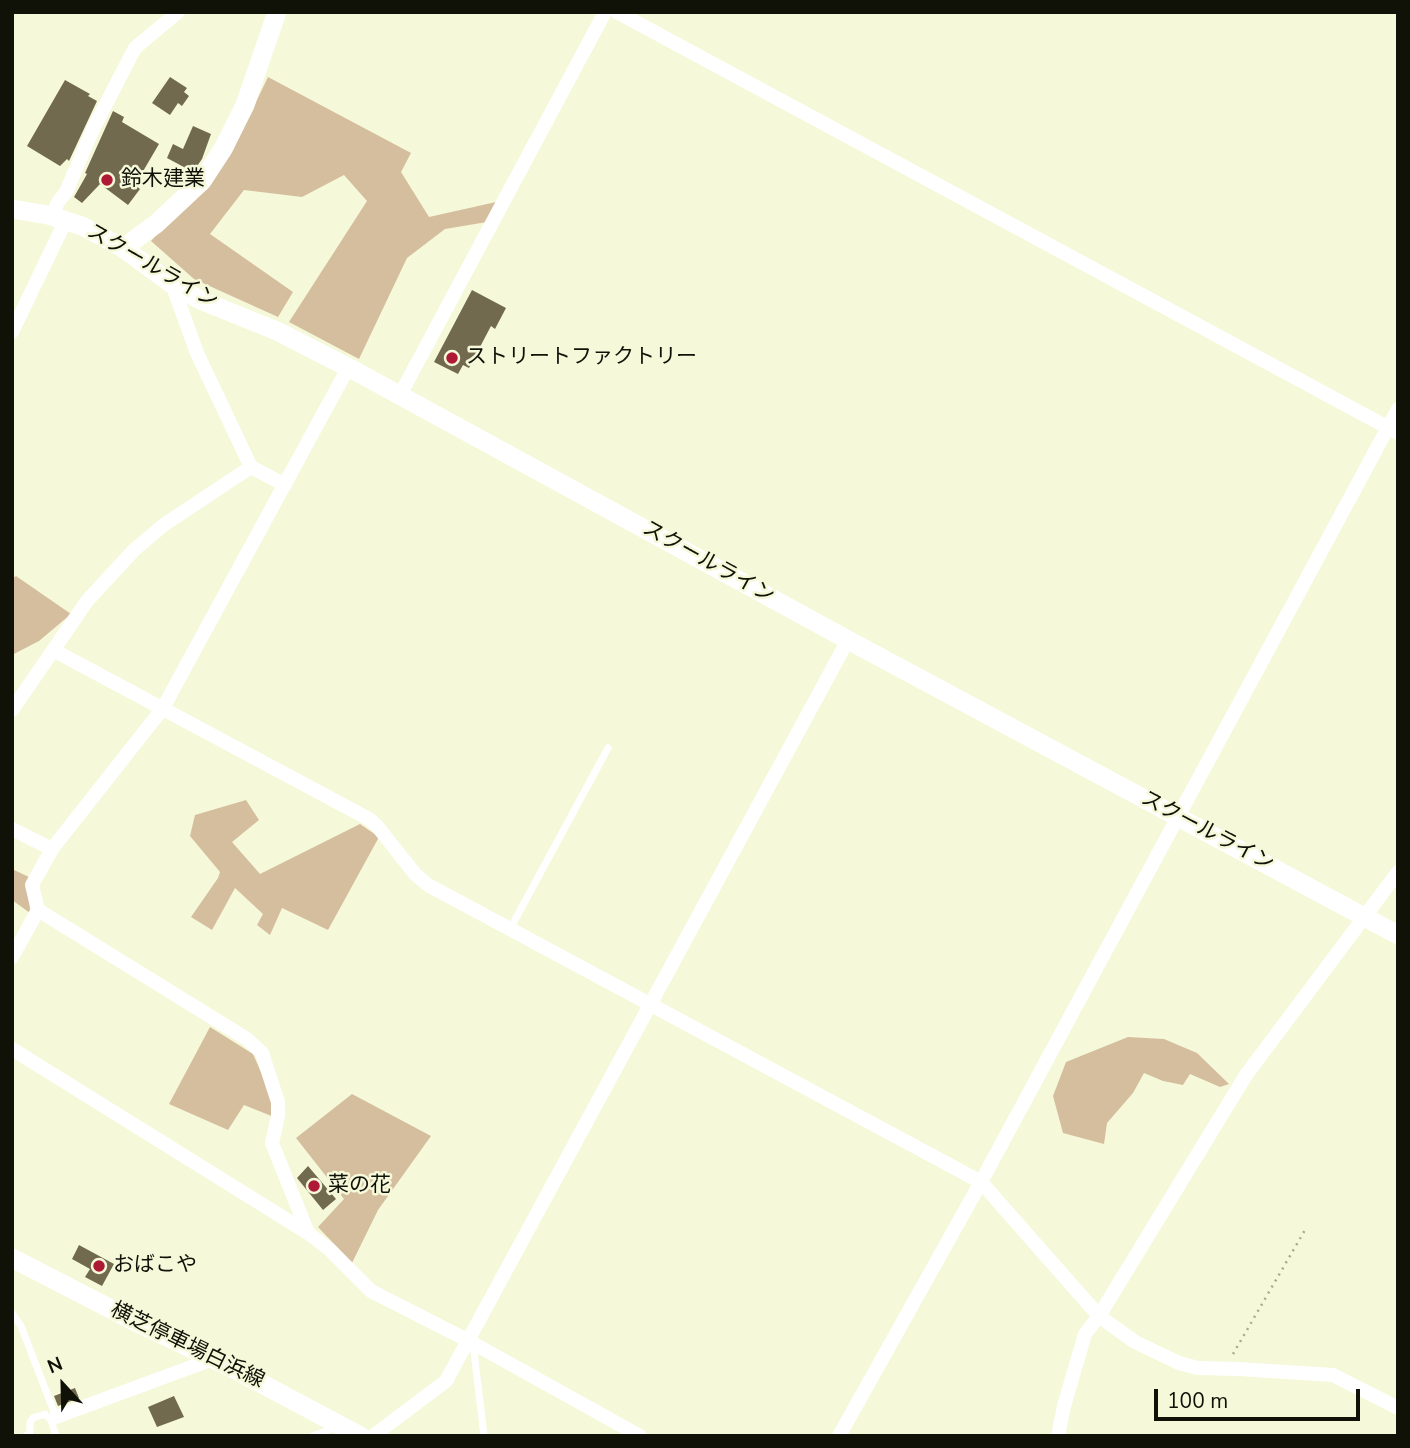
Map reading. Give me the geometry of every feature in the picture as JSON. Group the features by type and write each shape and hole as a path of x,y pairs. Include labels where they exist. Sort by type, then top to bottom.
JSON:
{"street":[{"path":"12,332 59,218 58,202 66,192 93,129 128,59 135,48 178,12"},
{"path":"123,248 156,224 202,181 223,149 245,105 277,12"},
{"path":"400,395 605,12"},
{"path":"617,12 1393,430"},
{"name":"スクールライン","path":"12,209 59,218 123,248 172,284 200,300 277,331 400,395 848,640 1398,935"},
{"path":"172,284 197,353 251,467 285,485"},
{"path":"12,957 38,911 32,886 52,849 163,708 348,368"},
{"path":"839,1436 1393,430 1398,409"},
{"path":"12,710 88,601 134,550 165,524 251,467"},
{"path":"373,1436 446,1381 471,1342 649,1004 848,640"},
{"path":"53,650 369,819 415,874 428,885 981,1182 1099,1315 1135,1342 1158,1354 1198,1368 1333,1375 1398,1408"},
{"path":"12,829 52,849"},
{"path":"1058,1436 1085,1334 1246,1075 1398,872"},
{"path":"38,911 235,1031 262,1053 278,1102 272,1143 308,1233"},
{"path":"12,1049 308,1233 329,1248 371,1291 471,1342 640,1436"},
{"name":"横芝停車場白浜線","path":"12,1258 342,1424 360,1436"},
{"path":"54,1419 213,1359"}],"lane":[{"path":"510,930 608,748"},
{"path":"12,1313 21,1325 54,1419 56,1436"},
{"path":"471,1342 484,1436"},
{"path":"26,1436 30,1432 30,1422 33,1419 45,1414 54,1419"},
{"path":"313,1436 342,1424"}],"path":[{"path":"1225,1369 1306,1230"}],"shaded area":[{"path":"268,77 411,153 401,172 429,217 496,202 487,222 445,229 407,258 359,359 289,322 367,201 344,175 302,197 244,190 210,234 293,292 278,317 194,279 151,241 232,152"},
{"path":"16,576 71,614 39,641 12,655 12,579"},
{"path":"246,800 259,820 232,842 260,874 360,824 379,837 328,930 282,908 270,935 257,925 263,914 235,888 212,930 191,917 220,872 190,836 195,815"},
{"path":"12,869 29,877 30,913 12,900"},
{"path":"210,1027 253,1054 269,1090 274,1117 244,1105 228,1130 169,1104"},
{"path":"1128,1037 1164,1039 1197,1053 1229,1084 1220,1087 1190,1074 1183,1085 1144,1073 1133,1093 1107,1123 1104,1144 1063,1133 1053,1096 1066,1062"},
{"path":"352,1094 431,1136 378,1210 352,1263 318,1227 344,1199 296,1138"}],"building":[{"path":"170,77 187,88 184,92 189,96 182,106 178,103 170,115 152,103"},
{"path":"65,80 97,101 69,161 67,159 60,166 27,146"},
{"path":"113,111 124,117 122,122 159,144 135,185 140,189 128,205 100,184 82,203 74,197 87,174 85,173"},
{"path":"193,126 211,134 202,159 193,172 167,158 173,144 183,149"},
{"path":"472,290 506,308 495,329 491,326 469,368 463,365 458,374 434,362"},
{"name":"菜の花","path":"308,1166 336,1199 323,1210 297,1178"},
{"name":"おばこや","path":"79,1245 114,1264 102,1286 85,1277 90,1269 72,1259"},
{"path":"75,1388 79,1398 58,1406 54,1396"},
{"path":"174,1396 184,1417 157,1427 148,1407"}],"place":[{"name":"鈴木建業","path":"107,180"},
{"name":"ストリートファクトリー","path":"452,358"},
{"name":"菜の花","path":"314,1186"},
{"name":"おばこや","path":"99,1266"}]}
